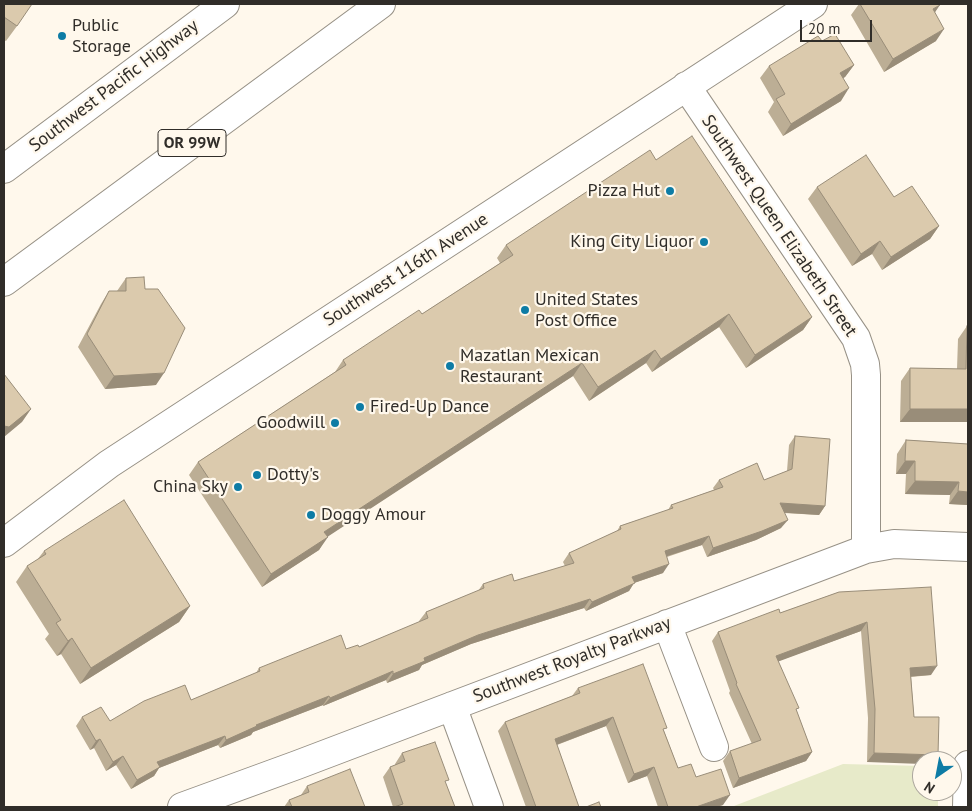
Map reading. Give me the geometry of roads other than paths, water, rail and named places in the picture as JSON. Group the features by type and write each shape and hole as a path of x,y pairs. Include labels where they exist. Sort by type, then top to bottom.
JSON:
{"main road":[{"name":"Southwest Pacific Highway","path":"4,169 225,4"},
{"name":"OR 99W","path":"4,282 381,4"},
{"name":"Southwest 116th Avenue","path":"4,543 109,464 812,4"},
{"name":"Southwest Queen Elizabeth Street","path":"686,86 856,338 865,364 866,375 866,549"},
{"name":"Southwest Royalty Parkway","path":"182,807 233,798 452,706 866,549 894,544 968,546"},
{"path":"667,624 714,747"},
{"path":"452,706 489,807"},
{"path":"967,807 968,765"}],"place":[{"name":"Public Storage","path":"62,36"},
{"name":"Pizza Hut","path":"670,191"},
{"name":"King City Liquor","path":"704,242"},
{"name":"United States Post Office","path":"525,310"},
{"name":"Mazatlan Mexican Restaurant","path":"450,366"},
{"name":"Fired-Up Dance","path":"360,407"},
{"name":"Goodwill","path":"335,423"},
{"name":"Dotty's","path":"257,475"},
{"name":"China Sky","path":"238,487"},
{"name":"Doggy Amour","path":"311,515"}]}
